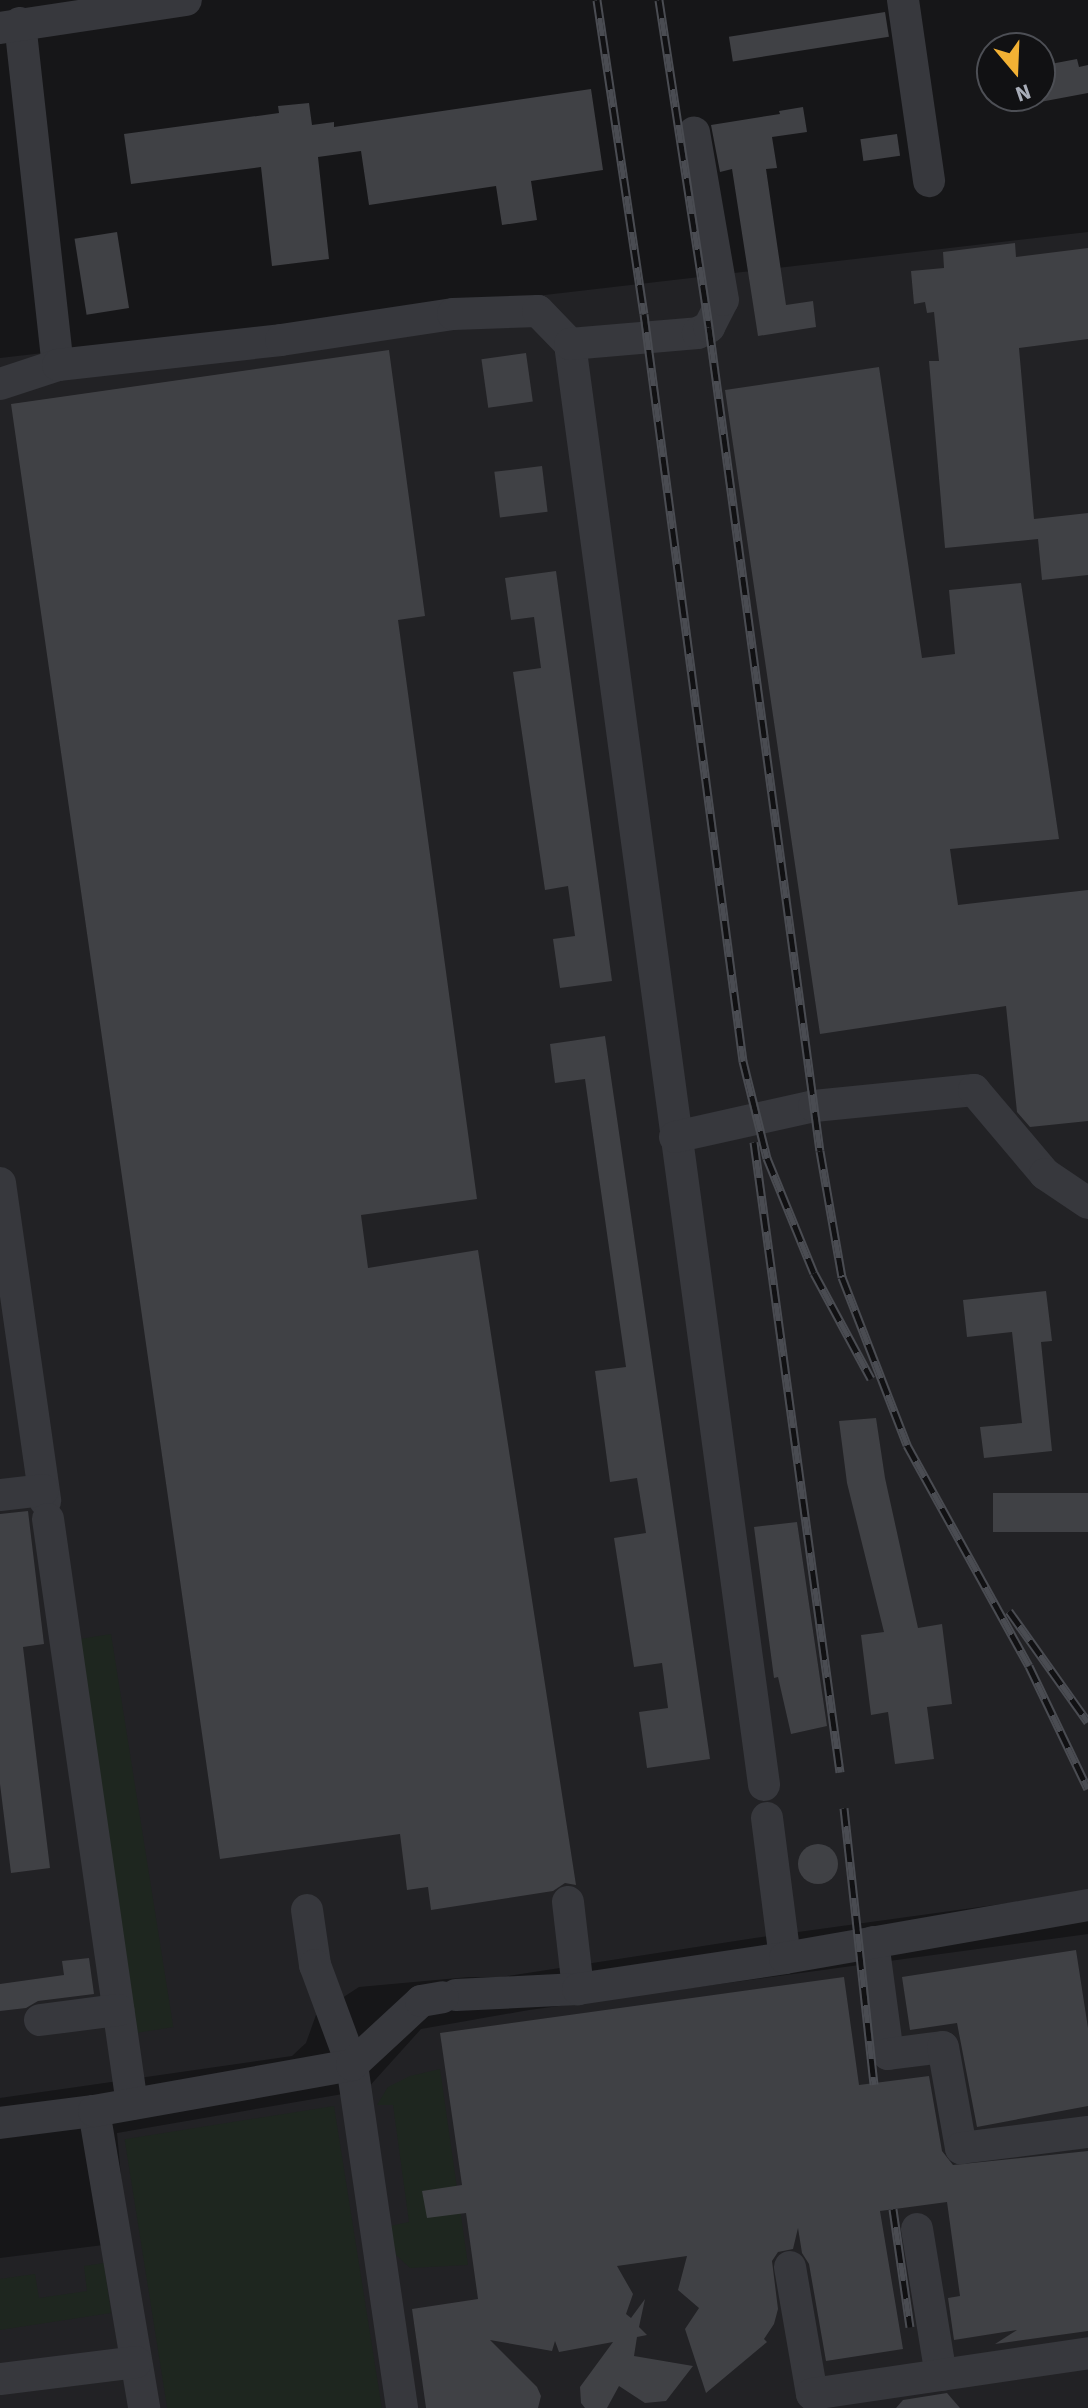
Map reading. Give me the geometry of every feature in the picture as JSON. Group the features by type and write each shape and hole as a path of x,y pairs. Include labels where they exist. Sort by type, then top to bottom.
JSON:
{"street":[{"path":"58,365 10,26 186,0"},
{"path":"903,0 929,181"},
{"path":"570,344 698,333 709,327 723,300 694,132"},
{"path":"0,384 58,365 281,340 453,314 538,311 570,344 764,1785"},
{"path":"675,1137 814,1106 974,1090 1045,1174 1088,1203"},
{"path":"0,1183 132,2104"},
{"path":"0,1495 45,1503"},
{"path":"767,1818 785,1958"},
{"path":"568,1902 578,1989"},
{"path":"0,2123 94,2111 352,2065 421,2001 450,1996 578,1989 785,1958 1088,1905"},
{"path":"307,1910 315,1965 352,2065 402,2408"},
{"path":"873,1942 888,2054 943,2047 961,2148 1088,2132"},
{"path":"40,2020 118,2010"},
{"path":"94,2111 144,2408"},
{"path":"917,2229 941,2375"},
{"path":"790,2267 812,2394 1088,2353"},
{"path":"0,2379 136,2362"}],"shaded area":[{"path":"1088,232 1088,1892 501,1977 359,1987 316,2015 306,2043 292,2056 0,2098 0,358"},
{"path":"111,1634 173,2027 138,2033 75,1640"},
{"path":"1088,1934 1088,2408 0,2408 0,2258 127,2242 117,2133 366,2090 421,2029 529,2010"},
{"path":"440,2069 468,2265 410,2268 396,2255 390,2226 409,2222 393,2105 377,2105 388,2087 410,2076"},
{"path":"334,2106 382,2408 167,2408 125,2139"},
{"path":"104,2263 111,2313 0,2330 0,2279 35,2274 39,2298 87,2291 84,2266"}],"building":[{"path":"885,12 889,37 733,61 729,37"},
{"path":"1077,59 1079,67 1088,65 1088,93 1056,99 1056,63"},
{"path":"591,89 603,170 531,181 537,220 502,225 496,186 369,205 361,151 318,157 329,259 272,266 261,167 131,184 124,134 279,113 278,106 309,103 312,125 334,122 334,127"},
{"path":"803,107 807,132 772,137 777,168 766,169 786,305 813,301 816,327 758,336 732,169 720,172 711,125 780,114 779,111"},
{"path":"897,134 900,156 863,161 860,139"},
{"path":"117,232 129,308 87,315 75,239"},
{"path":"1015,243 1016,257 1088,248 1088,339 1019,348 1034,519 1088,513 1088,575 1042,580 1038,539 945,548 929,361 939,361 934,312 927,313 925,302 914,304 911,271 944,268 943,252"},
{"path":"389,350 425,616 398,620 477,1199 361,1215 368,1268 478,1250 576,1885 565,1883 553,1891 431,1910 428,1887 407,1890 400,1834 220,1859 11,404"},
{"path":"526,353 533,402 488,408 481,359"},
{"path":"879,367 922,658 955,654 949,590 1021,583 1059,839 950,849 958,905 1088,890 1088,1121 1030,1127 1017,1112 1006,1006 820,1034 725,390"},
{"path":"542,466 548,512 500,518 494,472"},
{"path":"556,571 612,981 560,988 553,939 575,936 568,886 545,890 513,672 541,668 534,617 511,620 505,578"},
{"path":"605,1036 710,1759 647,1768 639,1712 668,1708 662,1663 634,1667 614,1538 646,1533 637,1478 610,1482 595,1371 626,1367 585,1079 555,1083 550,1044"},
{"path":"1046,1291 1052,1341 1041,1342 1052,1451 984,1458 980,1427 1022,1423 1012,1332 967,1337 963,1300"},
{"path":"876,1418 885,1478 918,1628 942,1624 952,1704 927,1707 934,1759 895,1764 888,1712 871,1715 861,1635 884,1632 847,1483 839,1421"},
{"path":"993,1493 1088,1493 1088,1532 993,1532"},
{"path":"28,1511 44,1644 23,1647 50,1868 11,1873 0,1784 0,1514"},
{"path":"797,1522 827,1726 791,1734 778,1677 774,1678 754,1527"},
{"path":"818,1844 832,1850 838,1864 832,1878 818,1884 804,1878 798,1864 804,1850"},
{"path":"1076,1950 1088,2028 1088,2106 977,2127 957,2023 910,2030 902,1977"},
{"path":"89,1958 94,1994 38,2001 26,2008 0,2011 0,1984 64,1975 62,1961"},
{"path":"844,1977 859,2085 929,2076 942,2151 953,2165 1088,2151 1088,2331 995,2344 1017,2330 954,2340 948,2298 960,2296 947,2202 880,2211 903,2349 826,2361 809,2264 802,2253 798,2228 793,2249 778,2252 772,2261 778,2309 774,2324 764,2339 767,2342 706,2393 685,2329 699,2308 678,2290 687,2256 617,2266 633,2294 626,2314 631,2318 645,2299 639,2327 647,2335 637,2337 634,2356 693,2366 666,2401 645,2403 619,2386 607,2408 585,2408 581,2403 580,2387 613,2342 559,2352 555,2341 552,2351 490,2340 537,2387 541,2396 538,2408 426,2408 412,2309 478,2299 466,2213 427,2218 422,2191 462,2185 440,2033"},
{"path":"947,2393 960,2408 896,2408 903,2400"}],"railway":[{"path":"597,0 644,314 743,1061 767,1158 814,1273 871,1379"},
{"path":"659,0 709,327 820,1151 842,1277 907,1445 1029,1666 1088,1789"},
{"path":"754,1142 840,1772"},
{"path":"1009,1611 1088,1722"},
{"path":"844,1808 874,2084"},
{"path":"893,2209 910,2327"}]}
